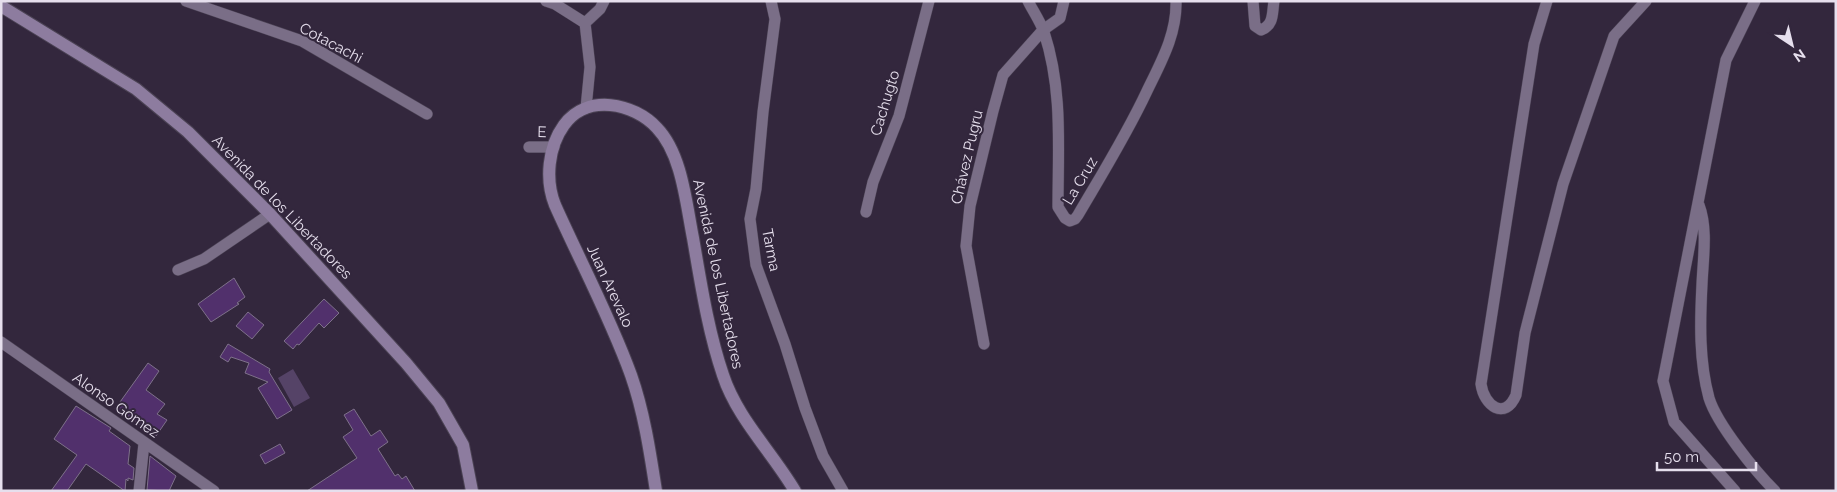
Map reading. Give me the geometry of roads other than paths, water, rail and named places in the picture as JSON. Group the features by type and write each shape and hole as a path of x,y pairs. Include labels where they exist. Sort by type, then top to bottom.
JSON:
{"street":[{"name":"Cotacachi","path":"186,1 302,42 427,114"},
{"path":"546,1 555,4 585,23"},
{"path":"585,23 600,9 604,1"},
{"name":"Tarma","path":"771,1 775,19 763,112 756,189 750,219 756,265 823,456 842,491"},
{"name":"Cachugto","path":"866,212 873,182 899,116 929,1"},
{"path":"1028,1 1044,30"},
{"name":"Chávez Pugru","path":"984,344 966,246 970,206 992,110 1003,74 1044,30 1060,18 1064,1"},
{"name":"La Cruz","path":"1044,30 1056,78 1058,206 1065,218 1070,221 1078,214 1129,128 1162,60 1176,16 1176,1"},
{"path":"1252,1 1255,26 1261,30 1267,28 1271,23 1274,1"},
{"path":"1547,1 1534,44 1481,384 1485,400 1490,405 1498,408 1507,408 1513,403 1516,395 1525,333 1562,184 1614,36 1646,1"},
{"path":"1735,491 1674,422 1662,381 1726,60 1755,1"},
{"name":"Avenida de los Libertadores","path":"1,6 136,89 188,132 270,214 406,363 439,403 463,445 472,491"},
{"path":"585,23 590,67 586,108"},
{"name":"Avenida de los Libertadores","path":"586,108 615,105 638,113 657,127 675,154 706,309 723,377 743,415 795,491"},
{"name":"Juan Arevalo","path":"586,108 569,119 564,125 554,147 549,172 552,198 631,377 651,454 656,491"},
{"name":"E","path":"529,147 554,147"},
{"path":"1698,204 1703,223 1701,305 1703,365 1710,399 1719,418 1737,446 1775,491"},
{"path":"178,270 204,259 270,214"},
{"name":"Alonso Gómez","path":"1,342 214,491"},
{"path":"139,491 144,443"}]}
